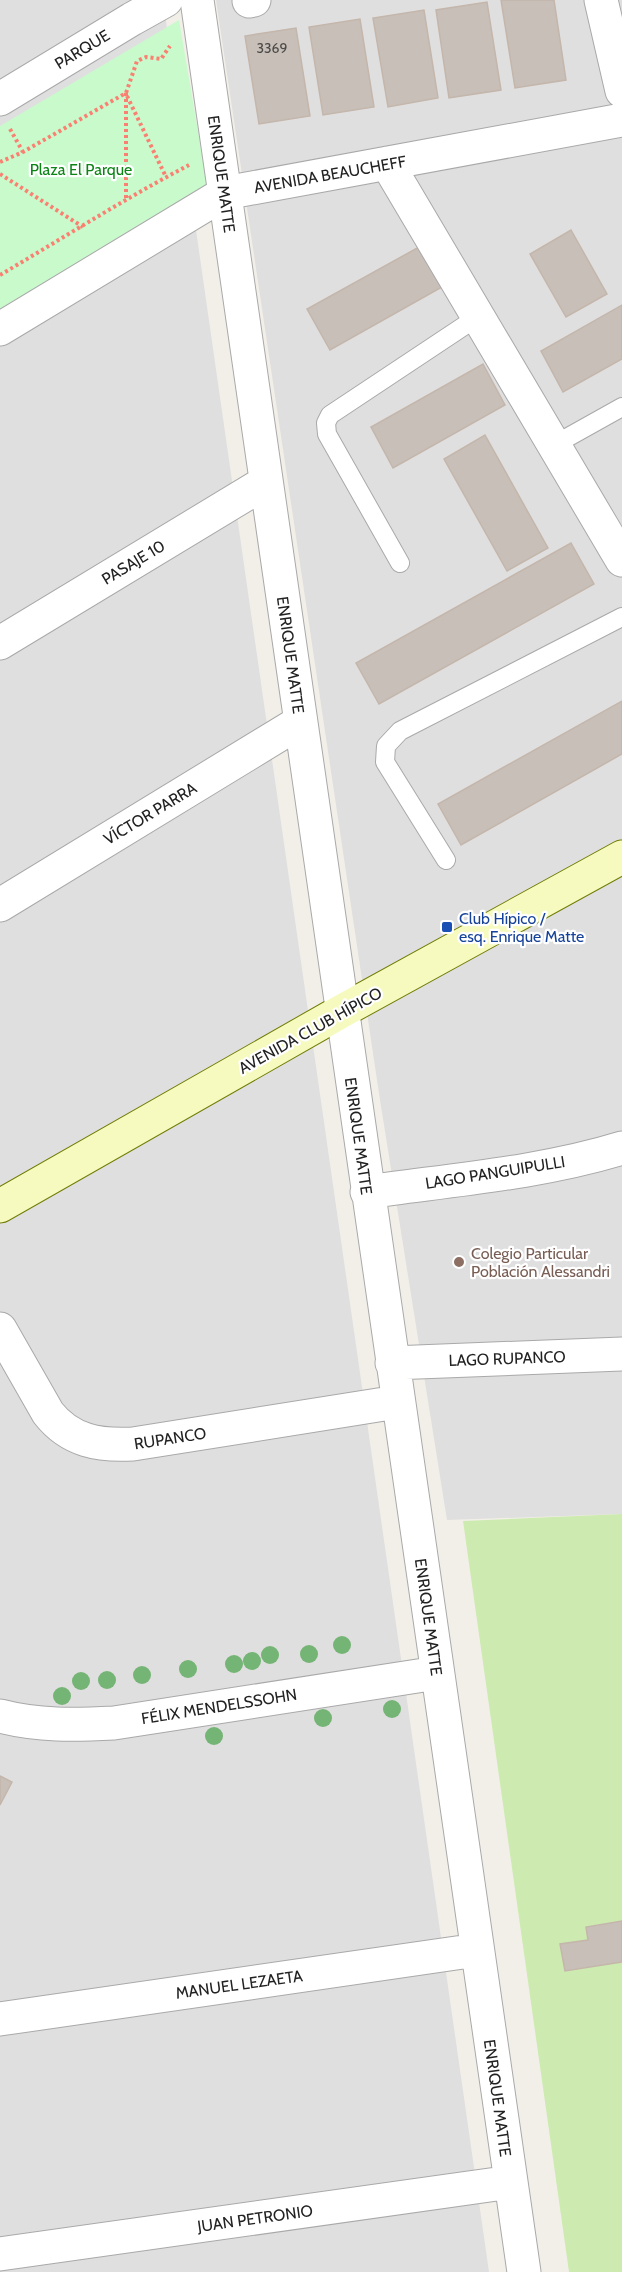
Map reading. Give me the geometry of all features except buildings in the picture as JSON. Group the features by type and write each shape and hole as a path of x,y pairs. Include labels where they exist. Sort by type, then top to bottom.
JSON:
{"main road":[{"name":"AVENIDA CLUB HÍPICO","path":"0,1206 342,1011 622,857"}],"street":[{"name":"PARQUE","path":"0,99 166,0"},
{"path":"601,0 622,91"},
{"name":"ENRIQUE MATTE","path":"197,3 524,2272"},
{"name":"AVENIDA BEAUCHEFF","path":"0,329 225,193 622,120"},
{"path":"387,163 622,560"},
{"name":"PASAJE 10","path":"0,643 266,482"},
{"name":"VÍCTOR PARRA","path":"0,905 300,722"},
{"name":"LAGO PANGUIPULLI","path":"367,1192 511,1171 622,1148"},
{"name":"RUPANCO","path":"0,1329 52,1418 74,1436 90,1442 109,1445 133,1444 398,1402"},
{"name":"LAGO RUPANCO","path":"392,1363 622,1354"},
{"name":"FÉLIX MENDELSSOHN","path":"0,1716 33,1723 64,1725 114,1723 437,1672"},
{"name":"MANUEL LEZAETA","path":"0,2019 477,1950"},
{"name":"JUAN PETRONIO","path":"0,2254 511,2182"}],"lane":[{"path":"400,563 327,434 326,423 330,415 478,316"},
{"path":"554,445 622,407"},
{"path":"446,860 385,762 386,746 400,731 622,617"}],"path":[{"path":"126,198 126,93 137,61 146,57 160,59 197,3"},
{"path":"0,162 23,152 126,93"},
{"path":"126,93 166,177"},
{"path":"0,275 84,226 126,198 218,149"},
{"path":"0,174 84,226"}],"shaded area":[{"path":"0,0 163,0 489,2272 0,2272"},
{"path":"216,0 622,0 622,1514 447,1520 380,1100"}],"green space":[{"name":"Plaza El Parque","path":"179,20 207,184 0,309 0,126"},
{"path":"622,1514 622,2272 569,2272 463,1521"}],"place":[{"name":"Club Hípico / esq. Enrique Matte","path":"447,927"},
{"name":"Colegio Particular Población Alessandri","path":"459,1262"}]}
